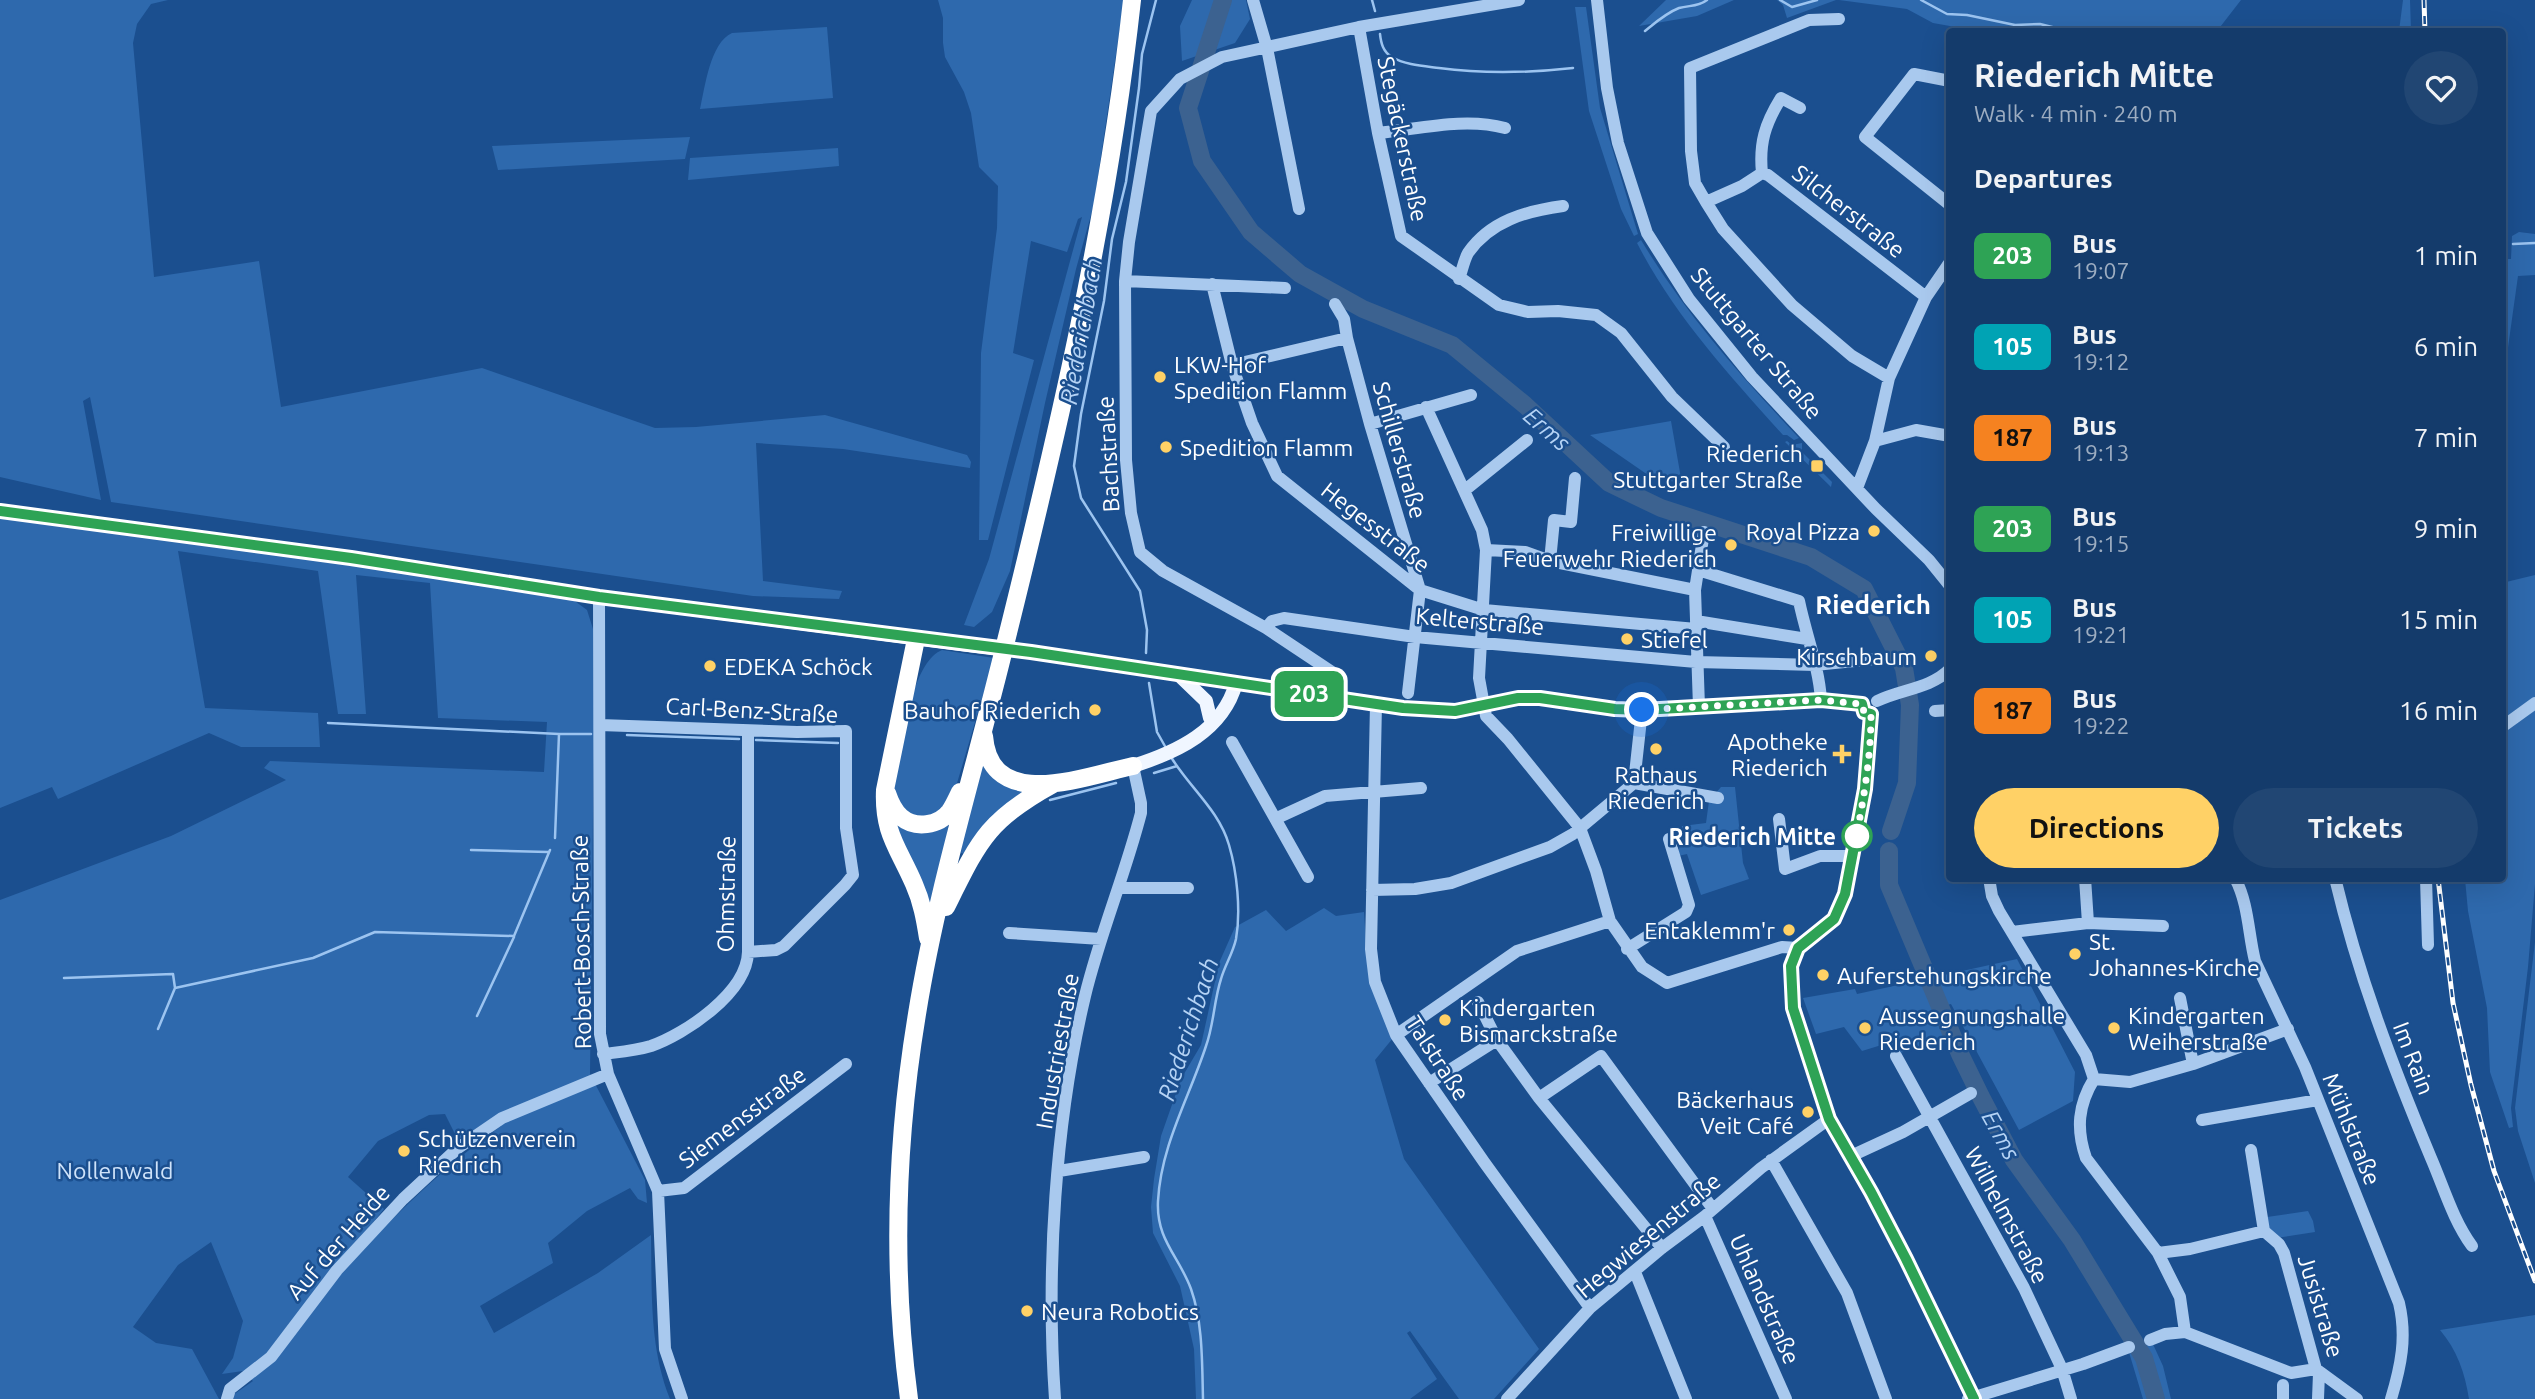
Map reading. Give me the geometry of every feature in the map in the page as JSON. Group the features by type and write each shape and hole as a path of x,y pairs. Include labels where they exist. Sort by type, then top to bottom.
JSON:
{"highway":[{"path":"909,1399 900,1289 900,1179 912,1045 931,941 1044,489 1076,347 1107,176 1132,0"},
{"path":"916,639 884,811 886,825 918,894 931,941"},
{"path":"984,729 986,748 999,772 1011,781 1053,784 1133,766"},
{"path":"886,790 899,816 908,822 930,824 949,812 974,765"},
{"path":"931,941 983,837 1005,813 1053,784"}],"main road":[{"path":"0,511 351,558 599,597 1031,652 1236,683 1223,712 1202,733 1184,746 1133,766"},
{"path":"1178,674 1206,701 1210,718"},
{"path":"1202,733 1210,718 1217,680"}],"street":[{"path":"1253,0 1267,48 1300,209"},
{"name":"Bachstraße","path":"1337,699 1332,672 1266,628 1163,570 1140,552 1131,513 1126,460 1125,281 1151,111 1180,79 1222,57 1359,27 1519,0"},
{"name":"Stuttgarter Straße","path":"1597,0 1607,88 1618,144 1647,233 1689,299 1752,377 1929,560 1946,581"},
{"path":"1839,19 1809,20 1690,68 1691,151 1695,183 1723,229 1792,305 1852,356 1889,378"},
{"name":"Stegäckerstraße","path":"1359,27 1378,133 1401,236 1499,305 1528,313 1558,311 1596,315 1620,333 1672,397 1724,447"},
{"path":"1946,80 1914,74 1864,137 1946,202"},
{"path":"1762,173 1760,149 1771,114 1781,98 1800,108"},
{"path":"1378,133 1468,123 1505,128"},
{"name":"Silcherstraße","path":"1706,202 1742,186 1762,173 1777,181 1926,297"},
{"path":"1460,279 1467,255 1493,228 1531,210 1563,206"},
{"path":"1857,488 1875,441 1889,378 1926,297 1946,268"},
{"path":"1125,281 1284,288"},
{"name":"Hegesstraße","path":"1212,284 1232,365 1252,423 1277,475 1420,590 1484,610 1696,625 1807,639"},
{"name":"Schillerstraße","path":"1335,304 1344,319 1346,338 1370,424 1420,590 1408,693"},
{"path":"1232,365 1346,338"},
{"path":"1370,424 1471,395"},
{"path":"1426,407 1482,530 1486,550 1479,678 1486,716 1580,828 1610,921 1628,949 1642,967 1667,983 1782,947 1798,948"},
{"path":"1875,441 1916,429 1946,435"},
{"path":"1465,490 1527,440"},
{"path":"1550,561 1555,520 1571,522 1575,478"},
{"path":"1699,707 1695,590 1704,531"},
{"path":"1486,550 1525,552 1550,561 1695,590"},
{"path":"1698,570 1799,601 1807,639 1819,675 1821,700"},
{"name":"Robert-Bosch-Straße","path":"599,597 599,1024 608,1074 658,1191 665,1349 682,1399"},
{"name":"Kelterstraße","path":"1266,628 1272,621 1284,618 1415,637 1696,662 1815,665 1874,657"},
{"path":"1946,673 1922,686 1877,701 1867,698 1865,789 1845,894 1838,913 1798,948 1791,966 1793,1008 1829,1119 1922,1290 1972,1398 2129,1347"},
{"path":"1236,683 1376,704 1455,711 1522,698 1642,710 1821,700 1866,709"},
{"path":"2506,724 2535,703"},
{"name":"Talstraße","path":"1376,704 1371,949 1375,982 1396,1035 1590,1308"},
{"path":"1372,890 1415,889 1451,883 1564,840 1634,783 1642,710"},
{"path":"1935,711 1946,710"},
{"name":"Carl-Benz-Straße","path":"600,725 748,731 846,731 846,828 853,875 785,947 747,952"},
{"name":"Ohmstraße","path":"603,1054 651,1046 696,1022 731,991 744,968 747,952 748,731"},
{"path":"1232,742 1308,877"},
{"name":"Industriestraße","path":"1055,1399 1050,1293 1059,1171 1080,1019 1101,939 1141,813 1133,766"},
{"path":"1634,783 1718,798"},
{"path":"1277,818 1325,796 1421,788"},
{"path":"1779,819 1785,869 1820,856 1853,856"},
{"path":"1628,949 1686,912 1689,905 1669,839"},
{"path":"1990,882 1992,896 2012,932 2086,1055 2094,1079 2081,1105 2078,1125 2086,1158 2158,1253 2180,1297 2185,1332"},
{"path":"2085,882 2088,923"},
{"name":"Mühlstraße","path":"2237,882 2248,910 2255,961 2318,1100 2399,1303 2404,1323 2404,1348 2391,1399"},
{"name":"Im Rain","path":"2336,882 2356,959 2392,1063 2456,1220 2472,1246"},
{"path":"2426,882 2428,946"},
{"path":"1118,888 1188,888"},
{"path":"1396,1035 1517,951 1610,921"},
{"path":"2012,932 2088,923 2163,926"},
{"path":"1009,933 1101,939"},
{"path":"2180,998 2193,1063"},
{"path":"1478,1002 1497,1040 1538,1098 1662,1248"},
{"path":"2094,1079 2130,1082 2288,1029"},
{"path":"1429,1083 1497,1040"},
{"name":"Uhlandstraße","path":"1538,1098 1601,1056 1709,1213 1786,1399"},
{"name":"Wilhelmstraße","path":"1896,1056 2024,1288 2062,1369 2071,1399"},
{"name":"Siemensstraße","path":"658,1191 684,1188 846,1064"},
{"name":"Auf der Heide","path":"227,1399 230,1390 271,1357 346,1260 403,1199 458,1147 502,1118 608,1074"},
{"path":"1851,1156 1931,1118 1971,1093"},
{"path":"2203,1120 2318,1100"},
{"name":"Hegwiesenstraße","path":"1507,1399 1590,1308 1772,1160 1829,1119"},
{"path":"2158,1253 2190,1249 2264,1231 2251,1150"},
{"path":"1059,1171 1144,1157"},
{"path":"1772,1160 1847,1293 1886,1399"},
{"name":"Jusistraße","path":"2264,1231 2279,1244 2284,1253 2318,1371 2357,1399"},
{"path":"1635,1272 1686,1399"},
{"path":"2150,1340 2165,1334 2185,1332 2283,1371 2318,1371 2318,1399"},
{"path":"2283,1385 2283,1399"}],"green space":[{"path":"0,0 168,0 151,4 137,24 133,43 154,277 259,261 281,407 482,368 655,428 696,427 825,415 967,455 971,462 970,468 843,449 756,443 763,581 842,591 839,599 753,596 111,502 90,397 83,401 101,500 0,477"},
{"path":"938,0 1124,0 1094,204 1045,403 1010,571 992,612 974,627 964,625 989,559 1082,217 1078,219 1067,252 1031,241 1013,353 1034,360 988,540 979,540 981,353 997,228 998,186 979,167 971,113 964,92 945,57 943,18"},
{"path":"1192,0 1246,0 1250,19 1235,43 1182,61 1180,26"},
{"path":"1666,0 1734,0 1697,16 1639,26"},
{"path":"1777,0 1836,0 1787,18 1783,5"},
{"path":"1839,0 2241,0 2219,28 1961,28 1933,23 1907,9"},
{"path":"2403,0 2410,0 2411,28 2399,28"},
{"path":"1575,7 1586,7 1600,108 1638,234 1634,236 1621,209 1589,111"},
{"path":"827,27 833,98 700,109 718,46 732,33"},
{"path":"690,137 685,159 498,170 492,146"},
{"path":"838,148 839,166 688,180 690,158"},
{"path":"2519,232 2535,234 2535,275 2518,276 2506,362 2506,259 2511,259 2512,236"},
{"path":"1641,240 1676,294 1715,344 1799,438 1794,440 1783,435 1704,344 1652,269 1637,243"},
{"path":"1671,421 1682,484 1648,475 1590,435"},
{"path":"1785,442 1792,445 1802,443 1802,452 1832,482 1831,487"},
{"name":"Nollenwald","path":"0,517 407,572 572,599 587,610 593,629 594,724 590,1074 645,1180 647,1203 638,1199 630,1188 587,1211 548,1243 553,1263 480,1306 494,1333 598,1273 651,1235 655,1339 670,1399 234,1399 233,1395 253,1381 243,1371 222,1374 233,1358 243,1321 211,1242 178,1265 133,1327 156,1343 192,1349 219,1399 0,1399 0,900 171,836 286,780 264,768 270,761 544,772 547,722 438,718 430,583 356,575 366,714 338,714 318,571 178,551 205,708 318,713 320,747 241,747 209,733 58,799 52,787 0,808","holes":["445,1114 458,1140 491,1119 501,1126 470,1149 411,1201 277,1341 384,1209 348,1177 378,1141 429,1115"]},
{"path":"2535,575 2535,697 2506,718 2506,582"},
{"path":"942,650 994,658 955,790 939,814 917,819 897,804 893,794 913,692 930,659"},
{"path":"2535,708 2535,884 2511,1108 2513,1127 2509,1128 2490,1072 2487,1008 2468,911 2465,882 2506,882 2506,729"},
{"path":"981,760 1028,788 966,854 961,853 965,825"},
{"path":"1721,787 1735,787 1743,863 1749,879 1701,895 1687,854 1678,856 1682,826 1706,823 1709,801"},
{"path":"890,814 949,821 931,910"},
{"path":"1324,908 1336,916 1364,912 1368,971 1393,1038 1375,1060 1404,1159 1539,1349 1494,1399 1459,1399 1410,1331 1407,1333 1437,1379 1410,1399 1196,1399 1194,1349 1180,1286 1153,1233 1151,1207 1161,1136 1181,1079 1201,1045 1219,963 1235,927 1266,910 1286,931"},
{"path":"2535,942 2535,1183 2518,1131 2515,1108"},
{"path":"2017,959 2075,1072 2073,1101 2019,1130 1951,1004 1936,1008 1949,1037 1894,1055 1888,1043 1862,1051 1844,1027 1816,1034 1803,998 1855,989 1857,994"},
{"path":"2308,1211 2315,1232 2276,1238 2268,1226 2267,1217"},
{"path":"2535,1315 2535,1399 2469,1399 2459,1362 2440,1330"},
{"path":"2152,1342 2163,1366 2171,1399 2143,1399 2128,1349"}],"waterway":[{"name":"Riederichbach","path":"1146,653 1147,630 1140,591 1081,498 1074,466 1081,414 1104,301 1112,239 1126,182 1142,54 1156,0"},
{"name":"Erms","path":"1223,0 1188,108 1202,161 1251,232 1300,274 1363,309 1452,345 1525,405 1609,483 1661,508 1811,557 1864,589 1904,668 1910,705 1907,783 1891,831"},
{"path":"1372,0 1375,11"},
{"path":"1645,31 1674,10 1707,0"},
{"path":"1780,0 1792,7 1817,0"},
{"path":"1921,0 1947,14 1967,15 2015,25 2040,24 2056,28"},
{"path":"1380,34 1386,53 1397,60 1414,65 1489,72 1573,68"},
{"path":"2513,244 2535,243"},
{"name":"Riederichbach","path":"1149,683 1157,732 1166,748"},
{"path":"328,723 559,734"},
{"path":"555,838 559,734 591,734"},
{"path":"627,735 739,739"},
{"path":"756,740 838,743"},
{"name":"Riederichbach","path":"1171,757 1224,832 1234,867 1238,904 1235,944 1219,987 1206,1046 1164,1160 1158,1201 1158,1215 1164,1237 1186,1277 1198,1315 1203,1399"},
{"path":"1154,773 1177,766"},
{"path":"1050,800 1116,783"},
{"path":"471,850 548,852"},
{"path":"158,1029 175,988 313,958 375,932 514,936 550,850"},
{"name":"Erms","path":"1889,851 1889,885 1960,1054 2014,1160 2072,1240 2144,1358 2156,1399"},
{"path":"477,1016 514,937"},
{"path":"64,978 173,974 175,988"}],"railway":[{"path":"2424,0 2425,28"},
{"path":"2438,882 2453,1003 2471,1085 2494,1171 2535,1281"}],"bus line":[{"name":"203","path":"0,511 351,558 599,597 1031,652 1403,708 1455,711 1522,698 1642,710 1821,700 1862,704 1864,712 1871,714 1871,727 1865,789 1852,870 1845,896 1834,919 1798,948 1791,966 1793,1008 1829,1119 1906,1259 1974,1399"}],"place":[{"name":"LKW-Hof Spedition Flamm","path":"1160,377"},
{"name":"Spedition Flamm","path":"1166,447"},
{"name":"Riederich Stuttgarter Straße","path":"1817,466"},
{"name":"Royal Pizza","path":"1874,531"},
{"name":"Freiwillige Feuerwehr Riederich","path":"1731,545"},
{"name":"Stiefel","path":"1627,639"},
{"name":"Kirschbaum","path":"1931,656"},
{"name":"EDEKA Schöck","path":"710,666"},
{"name":"Bauhof Riederich","path":"1095,710"},
{"name":"Rathaus Riederich","path":"1656,749"},
{"name":"Apotheke Riederich","path":"1842,754"},
{"name":"Riederich Mitte","path":"1857,836"},
{"name":"Entaklemm'r","path":"1789,930"},
{"name":"St. Johannes-Kirche","path":"2075,954"},
{"name":"Auferstehungskirche","path":"1823,975"},
{"name":"Kindergarten Bismarckstraße","path":"1445,1020"},
{"name":"Aussegnungshalle Riederich","path":"1865,1028"},
{"name":"Kindergarten Weiherstraße","path":"2114,1028"},
{"name":"Bäckerhaus Veit Café","path":"1808,1112"},
{"name":"Schützenverein Riedrich","path":"404,1151"},
{"name":"Neura Robotics","path":"1027,1311"}],"district":[{"name":"Riederich","path":"1873,604"}],"route":[{"path":"1642,710 1821,700 1862,704 1864,712 1871,714 1871,727 1865,789 1856,838 1857,836"}]}
